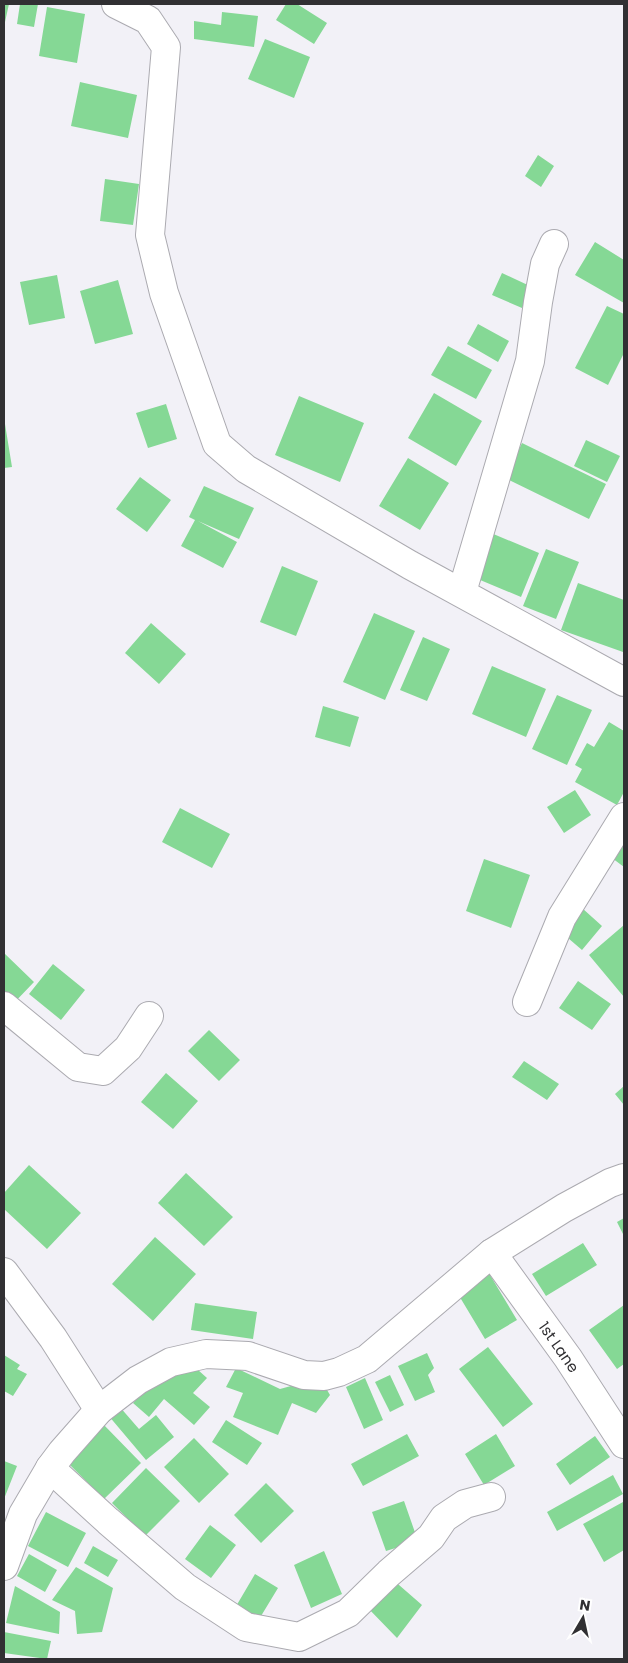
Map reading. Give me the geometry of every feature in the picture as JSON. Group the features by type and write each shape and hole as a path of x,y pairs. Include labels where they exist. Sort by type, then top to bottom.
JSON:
{"street":[{"path":"116,4 148,20 166,47 150,235 164,294 217,444 246,469 410,565 624,682"},
{"path":"462,592 530,361 545,264 554,244"},
{"path":"527,1002 562,917 624,817"},
{"path":"4,1006 78,1067 103,1071 128,1048 149,1016"},
{"path":"4,1566 23,1514 50,1468 99,1410 138,1380 171,1362 206,1354 248,1356 304,1375 324,1376 339,1372 367,1359 492,1253 564,1208 610,1183 624,1178"},
{"name":"1st Lane","path":"492,1253 568,1358 624,1444"},
{"path":"4,1272 52,1338 99,1410"},
{"path":"50,1468 108,1521 186,1587 246,1627 299,1637 348,1613 389,1573 431,1537 444,1518 464,1504 491,1497"}],"building":[{"path":"4,4 9,4 5,22 4,22"},
{"path":"20,4 38,4 34,27 17,24"},
{"path":"286,4 297,4 327,23 314,44 276,20"},
{"path":"47,7 85,14 77,63 39,56"},
{"path":"222,12 258,16 254,47 194,39 194,21 221,25"},
{"path":"265,39 310,57 294,98 248,79"},
{"path":"80,82 137,95 128,138 71,126"},
{"path":"538,155 554,166 541,187 525,176"},
{"path":"105,179 139,184 133,225 100,221"},
{"path":"595,242 624,260 624,303 575,275"},
{"path":"502,273 532,287 522,308 492,295"},
{"path":"57,275 65,318 29,325 20,282"},
{"path":"118,280 133,334 95,344 80,291"},
{"path":"607,306 624,314 624,353 608,385 575,368"},
{"path":"478,324 509,341 498,362 467,344"},
{"path":"448,346 492,370 476,399 431,375"},
{"path":"434,393 482,421 456,466 408,438"},
{"path":"299,396 364,423 340,482 275,455"},
{"path":"166,404 177,439 148,448 136,413"},
{"path":"4,425 12,467 4,468"},
{"path":"586,440 620,456 607,482 574,466"},
{"path":"522,443 606,484 589,519 505,478"},
{"path":"408,458 449,483 420,530 379,506"},
{"path":"140,477 171,500 147,532 116,509"},
{"path":"204,486 254,508 239,539 198,521 237,542 223,568 181,546 195,520 189,517"},
{"path":"491,533 539,553 521,597 473,577"},
{"path":"546,549 579,562 556,619 523,606"},
{"path":"282,566 318,581 296,636 260,622"},
{"path":"578,583 624,600 623,652 561,630"},
{"path":"374,613 415,631 385,700 343,682"},
{"path":"151,623 186,654 159,684 125,653"},
{"path":"423,637 450,649 427,701 400,690"},
{"path":"492,666 546,689 526,737 472,714"},
{"path":"557,695 592,710 567,765 532,749"},
{"path":"323,706 359,717 350,747 315,737"},
{"path":"609,722 624,731 624,792 617,805 575,782 582,769 575,765 587,743 594,747"},
{"path":"575,790 591,815 564,833 547,807"},
{"path":"180,808 230,834 212,868 162,842"},
{"path":"624,825 624,867 604,852"},
{"path":"484,859 530,875 511,928 466,911"},
{"path":"582,908 602,926 582,950 561,932"},
{"path":"624,925 624,997 589,955"},
{"path":"4,953 34,982 11,1006 4,999"},
{"path":"53,964 85,990 61,1020 29,994"},
{"path":"578,981 611,1004 592,1030 559,1008"},
{"path":"209,1030 240,1060 219,1081 188,1051"},
{"path":"524,1061 559,1084 547,1100 512,1077"},
{"path":"166,1073 198,1101 173,1129 141,1102"},
{"path":"624,1086 624,1105 615,1094"},
{"path":"29,1165 81,1213 47,1249 4,1209 4,1193"},
{"path":"186,1173 233,1217 204,1246 158,1203"},
{"path":"624,1218 624,1236 617,1222"},
{"path":"155,1237 196,1274 153,1321 112,1284"},
{"path":"583,1243 597,1265 546,1296 532,1274"},
{"path":"487,1270 517,1320 485,1339 455,1289"},
{"path":"195,1303 257,1312 253,1339 191,1330"},
{"path":"624,1305 624,1364 617,1369 589,1330"},
{"path":"488,1347 533,1404 503,1427 459,1369"},
{"path":"427,1353 434,1368 428,1375 435,1392 415,1401 398,1366"},
{"path":"4,1355 20,1365 17,1369 27,1374 13,1396 4,1391"},
{"path":"188,1361 207,1378 193,1393 210,1407 194,1425 164,1399 149,1417 133,1403 164,1368 174,1377"},
{"path":"236,1368 280,1389 320,1378 330,1395 316,1413 292,1403 278,1435 233,1417 243,1393 226,1387"},
{"path":"390,1375 404,1405 390,1412 375,1382"},
{"path":"365,1378 383,1420 364,1429 346,1387"},
{"path":"119,1406 139,1429 156,1415 174,1437 146,1460 108,1415"},
{"path":"226,1420 262,1443 247,1465 212,1442"},
{"path":"103,1424 141,1463 104,1499 65,1460"},
{"path":"407,1434 419,1456 363,1486 351,1464"},
{"path":"496,1434 515,1466 484,1485 465,1454"},
{"path":"595,1436 610,1457 570,1485 556,1464"},
{"path":"194,1438 229,1474 199,1503 164,1467"},
{"path":"4,1461 17,1466 4,1499"},
{"path":"146,1468 180,1501 145,1536 112,1503"},
{"path":"613,1475 623,1494 557,1531 547,1512"},
{"path":"266,1483 294,1511 261,1543 234,1515"},
{"path":"404,1501 418,1541 386,1551 372,1512"},
{"path":"623,1502 624,1550 604,1562 583,1524"},
{"path":"46,1512 86,1533 68,1567 28,1546"},
{"path":"210,1525 236,1545 211,1578 185,1559"},
{"path":"93,1546 118,1560 108,1577 84,1563"},
{"path":"324,1551 342,1594 311,1608 294,1565"},
{"path":"29,1554 57,1570 45,1592 17,1576"},
{"path":"76,1567 113,1588 102,1632 77,1634 75,1611 52,1600"},
{"path":"255,1574 278,1588 258,1621 235,1608"},
{"path":"391,1578 422,1605 397,1638 365,1605"},
{"path":"15,1586 60,1612 59,1634 6,1623"},
{"path":"4,1632 51,1641 47,1659 4,1653"}]}
